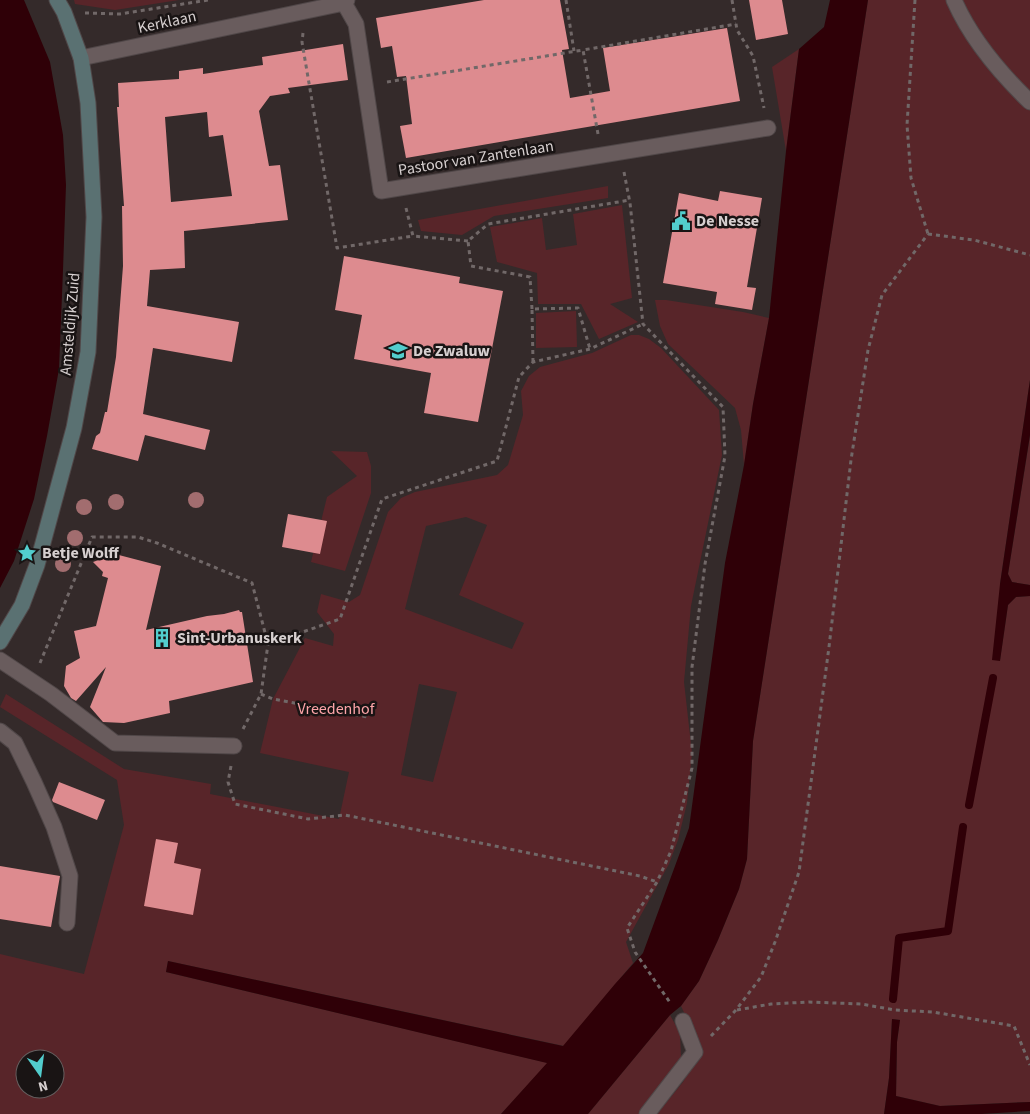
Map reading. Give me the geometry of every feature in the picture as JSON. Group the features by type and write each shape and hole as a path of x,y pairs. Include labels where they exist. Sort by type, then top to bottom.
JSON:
{"street":[{"path":"954,0 960,13 1001,73 1030,102"},
{"name":"Kerklaan","path":"81,58 346,2"},
{"name":"Pastoor van Zantenlaan","path":"346,2 356,24 381,191 768,128"},
{"name":"Amsteldijk Zuid","path":"0,642 22,605 37,565 74,428 88,352 94,217 88,103 81,58 60,6"},
{"path":"0,660 51,694 115,743 234,746"},
{"path":"0,731 15,743 54,827 70,876 67,923"},
{"path":"648,1114 695,1052 683,1021"}],"path":[{"path":"60,6 120,14 208,0"},
{"path":"566,0 574,51"},
{"path":"732,0 737,30 753,56 768,128"},
{"path":"915,0 907,125 911,178 928,234"},
{"path":"304,11 302,42 337,248 413,236 468,240 488,224 630,200"},
{"path":"365,86 736,24"},
{"path":"583,50 602,155"},
{"path":"620,152 630,200 643,324 723,407 725,456 705,564 692,668 692,768 671,851 657,882 627,928 634,952 683,1021"},
{"path":"402,188 413,236"},
{"path":"928,234 974,240 1030,255"},
{"path":"695,1052 736,1010 760,977 775,942 799,872 868,350 882,295 928,234"},
{"path":"468,240 471,266 530,277 533,362"},
{"path":"532,309 578,308 590,349"},
{"path":"268,644 340,619 382,499 497,461 519,377 533,362 590,349 643,324"},
{"path":"33,682 92,537 138,538 157,543 252,583 268,644 261,694 234,746 228,782 235,804 308,819 345,815 640,876 657,882"},
{"path":"261,694 273,699 368,717"},
{"path":"736,1010 771,1004 809,1002 862,1004 895,1010 933,1012 1014,1026 1030,1065"}],"green space":[{"path":"74,0 179,0 115,10 75,4"},
{"path":"868,0 1030,0 1030,380 1000,584 1000,660 1008,605 1016,597 1030,596 1030,1102 940,1106 896,1096 897,1042 900,1020 892,1019 889,1078 884,1114 657,1114 698,1062 702,1051 681,1006 699,981 718,940 739,889 747,859 753,741"},
{"path":"799,49 786,151 772,67"},
{"path":"608,186 608,198 494,216 462,235 421,231 418,220"},
{"path":"622,205 632,298 610,304 638,322 599,339 581,304 538,304 537,273 497,262 490,227 542,218 546,250 577,245 573,214"},
{"path":"655,300 743,312 769,318 744,465 741,430 735,408 668,344 660,326"},
{"path":"576,311 577,347 536,348 536,313"},
{"name":"Vreedenhof","path":"631,335 639,335 649,339 661,348 719,410 722,455 691,606 684,682 692,753 687,803 678,840 669,864 626,942 633,963 564,1046 168,961 166,972 548,1063 501,1114 0,1114 0,954 84,974 124,825 117,780 0,707 6,694 124,769 211,784 210,794 339,819 349,772 260,753 273,699 305,638 333,646 334,634 317,612 321,594 349,602 360,595 388,512 401,498 415,492 497,475 508,465 523,415 521,391 529,376 540,367 592,353","holes":["466,517 487,525 459,595 524,623 512,649 405,609 426,526","419,684 457,692 433,782 401,775"]},
{"path":"1030,436 1030,585 1012,582 1008,574"},
{"path":"331,451 367,452 371,466 371,493 345,571 311,562 327,497 357,476"},
{"path":"670,1015 680,1033 681,1057 673,1072 639,1114 588,1114"}],"shaded area":[{"path":"0,0 24,0 50,62 63,135 66,185 59,369 34,499 14,561 0,588"},
{"path":"830,0 868,0 753,741 747,859 739,889 699,981 681,1006 670,1015 588,1114 501,1114 547,1063 166,972 168,961 563,1046 643,953 689,828 725,563 769,318 786,151 799,49 824,27"},
{"path":"1030,380 1030,435 1008,574 1012,582 1030,585 1030,596 1016,597 1008,605 1000,661 992,660 1000,584"},
{"path":"892,1019 900,1020 897,1042 896,1096 940,1106 1030,1102 1030,1111 981,1114 884,1114 889,1078"}],"building":[{"path":"484,0 560,0 569,49 562,50 570,98 610,91 603,48 727,28 740,101 406,158 400,126 412,124 406,76 397,77 392,46 381,48 376,18"},
{"path":"749,0 782,0 788,34 756,40"},
{"path":"343,44 348,80 288,88 290,93 270,96 259,111 269,166 280,165 288,220 184,231 185,268 150,270 147,306 239,322 232,362 153,348 143,414 210,430 205,450 145,435 138,461 92,449 96,436 100,433 105,412 107,412 116,357 123,266 122,206 124,206 117,107 119,107 118,83 179,79 179,71 203,68 203,74 263,65 262,57","holes":["207,112 209,137 223,135 232,196 171,202 165,117"]},
{"path":"720,191 762,198 747,287 756,288 752,310 715,304 717,292 663,283 679,193 718,201"},
{"path":"344,256 460,277 459,283 503,291 478,422 424,413 431,373 354,359 362,315 335,310"},
{"path":"288,514 327,521 320,554 282,547"},
{"name":"Sint-Urbanuskerk","path":"115,554 161,566 146,630 239,610 242,612 253,682 169,701 170,713 124,723 103,722 90,707 106,667 76,701 71,698 64,686 66,666 80,658 74,631 96,626 108,578 102,576 103,572 93,562"},
{"path":"59,782 105,800 97,820 53,802 52,800"},
{"path":"156,839 178,843 174,863 201,869 193,915 144,906"},
{"path":"0,866 60,876 51,927 0,919"}],"waterway":[{"path":"969,805 993,678"},
{"path":"893,999 899,938 948,931 963,827"}],"place":[{"name":"De Nesse","path":"681,221"},
{"name":"De Zwaluw","path":"398,351"},
{"name":"Betje Wolff","path":"27,553"},
{"name":"Sint-Urbanuskerk","path":"162,638"}]}
